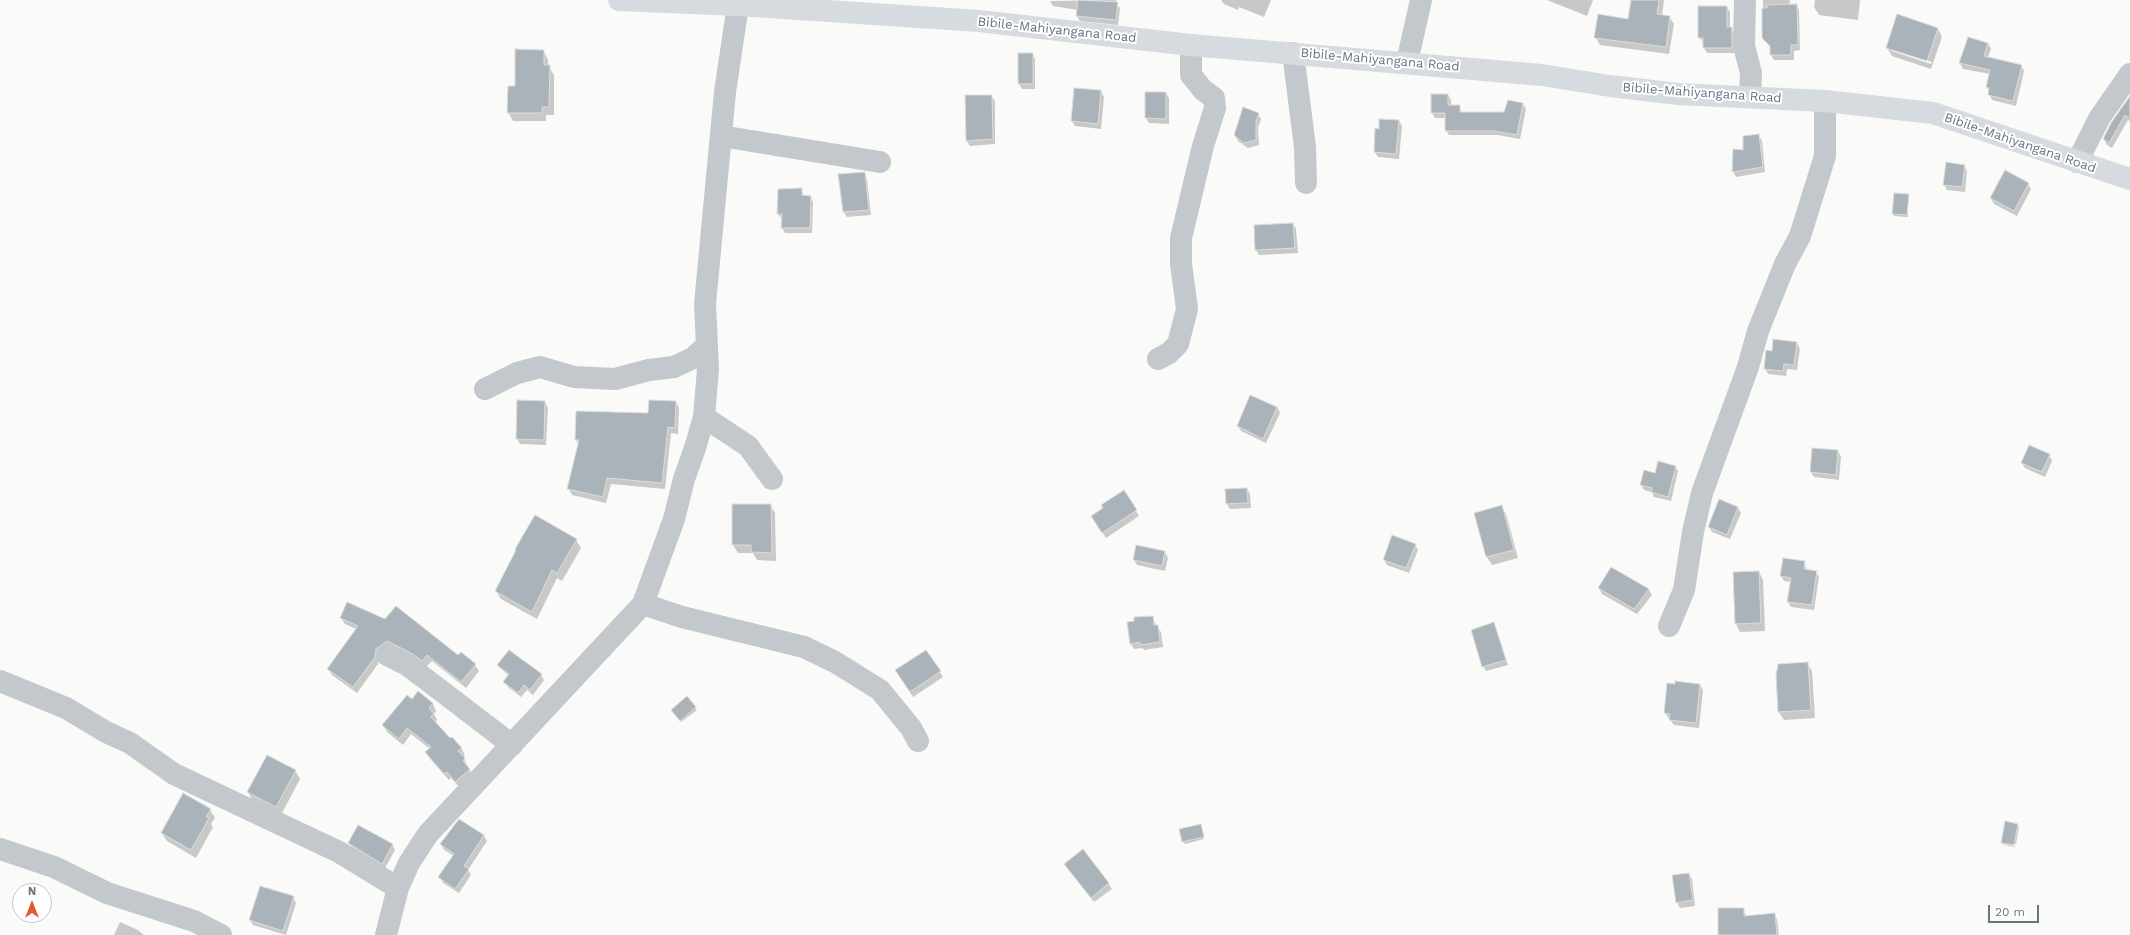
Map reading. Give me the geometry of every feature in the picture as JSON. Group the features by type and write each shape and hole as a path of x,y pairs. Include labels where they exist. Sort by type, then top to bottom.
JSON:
{"main road":[{"name":"Bibile-Mahiyangana Road","path":"619,0 738,5 979,21 1191,45 1407,62 1542,75 1610,86 1678,94 1825,101 1932,113 2130,180"}],"street":[{"path":"1407,62 1421,0"},
{"path":"1745,0 1744,46 1751,73 1750,97"},
{"path":"386,935 398,888 409,863 428,834 643,604 674,519 684,480 696,448 704,417 708,369 705,304 730,50 738,5"},
{"path":"1158,360 1169,353 1178,344 1187,309 1182,264 1182,238 1203,146 1215,108 1214,98 1203,90 1191,75 1191,45"},
{"path":"1293,53 1305,147 1306,183"},
{"path":"2076,162 2100,117 2130,74"},
{"path":"1669,626 1684,590 1693,532 1702,493 1748,367 1758,331 1785,264 1800,236 1825,156 1825,101"},
{"path":"721,136 880,162"},
{"path":"485,389 517,373 540,367 574,377 615,379 649,370 674,367 693,358 707,345"},
{"path":"704,417 748,446 772,480"},
{"path":"643,604 682,617 804,647 835,662 880,690 911,728 918,741"},
{"path":"387,655 407,666 431,683 512,745"},
{"path":"0,681 66,708 106,732 130,743 174,774 339,852 398,888"},
{"path":"0,849 54,867 107,893 194,921 221,935"}],"building":[{"path":"1078,0 1118,2 1116,20 1076,16"},
{"path":"1631,0 1659,0 1657,14 1670,16 1666,47 1594,38 1598,14 1628,19"},
{"path":"1797,4 1798,45 1791,45 1791,55 1770,55 1770,46 1762,38 1762,8 1767,8 1767,5"},
{"path":"1698,6 1727,6 1727,27 1732,27 1732,48 1703,48 1703,38 1698,38"},
{"path":"1897,14 1938,28 1927,61 1886,48"},
{"path":"1968,37 1988,43 1984,56 2022,65 2013,101 1988,95 1989,88 1986,87 1990,70 1959,63"},
{"path":"515,49 544,50 544,65 550,65 549,107 542,107 542,113 507,113 508,86 515,86"},
{"path":"1018,53 1033,53 1033,84 1018,84"},
{"path":"1074,88 1101,90 1098,124 1071,121"},
{"path":"1145,92 1166,92 1166,119 1145,118"},
{"path":"1431,94 1448,94 1448,105 1460,105 1460,112 1504,112 1508,100 1523,103 1517,135 1494,131 1445,131 1445,113 1431,113"},
{"path":"965,95 992,95 993,139 966,141"},
{"path":"2130,96 2130,119 2125,115 2109,143 2103,139 2111,123"},
{"path":"1243,107 1259,113 1256,122 1256,140 1244,143 1234,135"},
{"path":"1379,119 1399,120 1396,154 1374,152 1375,128 1379,129"},
{"path":"1759,134 1763,167 1732,172 1733,149 1743,150 1743,136"},
{"path":"1946,162 1965,165 1962,187 1943,185"},
{"path":"2005,170 2029,183 2014,211 1990,198"},
{"path":"865,172 869,210 843,212 838,174"},
{"path":"802,188 802,195 811,196 810,228 781,228 782,214 777,214 778,189"},
{"path":"1894,193 1909,194 1907,215 1892,214"},
{"path":"1293,223 1295,248 1255,250 1254,225"},
{"path":"1773,339 1797,342 1794,365 1784,364 1783,371 1764,369 1766,350 1772,351"},
{"path":"1250,395 1277,407 1263,439 1237,426"},
{"path":"517,400 545,401 544,440 516,439"},
{"path":"649,400 676,401 675,428 668,427 662,483 607,478 603,497 567,489 579,440 575,440 576,411 648,413"},
{"path":"2029,445 2050,454 2042,472 2021,463"},
{"path":"1812,448 1838,450 1836,475 1810,472"},
{"path":"1658,461 1676,466 1668,497 1651,492 1652,488 1640,485 1644,470 1655,473"},
{"path":"1247,488 1248,503 1226,504 1225,489"},
{"path":"1124,490 1137,510 1102,533 1091,516 1103,508 1101,505"},
{"path":"1719,499 1738,507 1727,535 1708,527"},
{"path":"732,504 771,504 772,553 751,552 751,545 732,545"},
{"path":"1502,505 1514,550 1486,557 1474,513"},
{"path":"535,515 577,539 557,573 552,570 532,612 495,591 516,550 515,549"},
{"path":"1392,535 1416,544 1406,568 1383,560"},
{"path":"1136,545 1165,551 1162,566 1133,560"},
{"path":"1783,558 1805,561 1804,569 1817,571 1812,605 1787,602 1791,578 1780,576"},
{"path":"1611,567 1649,589 1634,609 1598,588"},
{"path":"1759,571 1761,623 1735,624 1733,572"},
{"path":"347,602 385,619 396,606 458,655 461,652 476,664 461,682 427,655 422,661 413,654 387,641 376,649 375,657 353,687 327,669 358,626 340,618"},
{"path":"1153,616 1154,625 1158,625 1160,642 1140,645 1140,642 1130,644 1127,622 1134,621 1134,617"},
{"path":"1494,622 1506,660 1482,667 1471,630"},
{"path":"509,650 542,674 530,690 524,685 518,693 503,682 509,674 497,665"},
{"path":"926,650 941,671 910,692 895,670"},
{"path":"1808,662 1811,710 1778,712 1776,676 1778,664"},
{"path":"1675,681 1700,684 1696,723 1669,720 1670,714 1664,713 1667,683 1675,684"},
{"path":"418,691 433,703 429,709 434,713 431,717 450,738 452,737 462,748 458,751 465,758 463,761 470,769 455,782 447,772 444,774 425,752 431,747 407,728 399,739 382,725 407,695 412,699"},
{"path":"687,696 696,707 680,721 671,710"},
{"path":"267,755 296,770 276,807 247,792"},
{"path":"183,793 211,809 206,817 209,818 191,850 161,833"},
{"path":"459,819 484,835 464,866 469,869 455,889 438,877 454,854 440,844"},
{"path":"2005,821 2018,824 2014,845 2001,843"},
{"path":"1201,824 1204,837 1182,842 1179,829"},
{"path":"358,825 393,844 382,864 348,843"},
{"path":"1083,849 1109,883 1091,898 1064,864"},
{"path":"1689,873 1693,900 1676,903 1672,875"},
{"path":"260,886 294,896 283,931 249,920"},
{"path":"1718,908 1744,908 1744,916 1775,913 1777,935 1718,935"}]}
